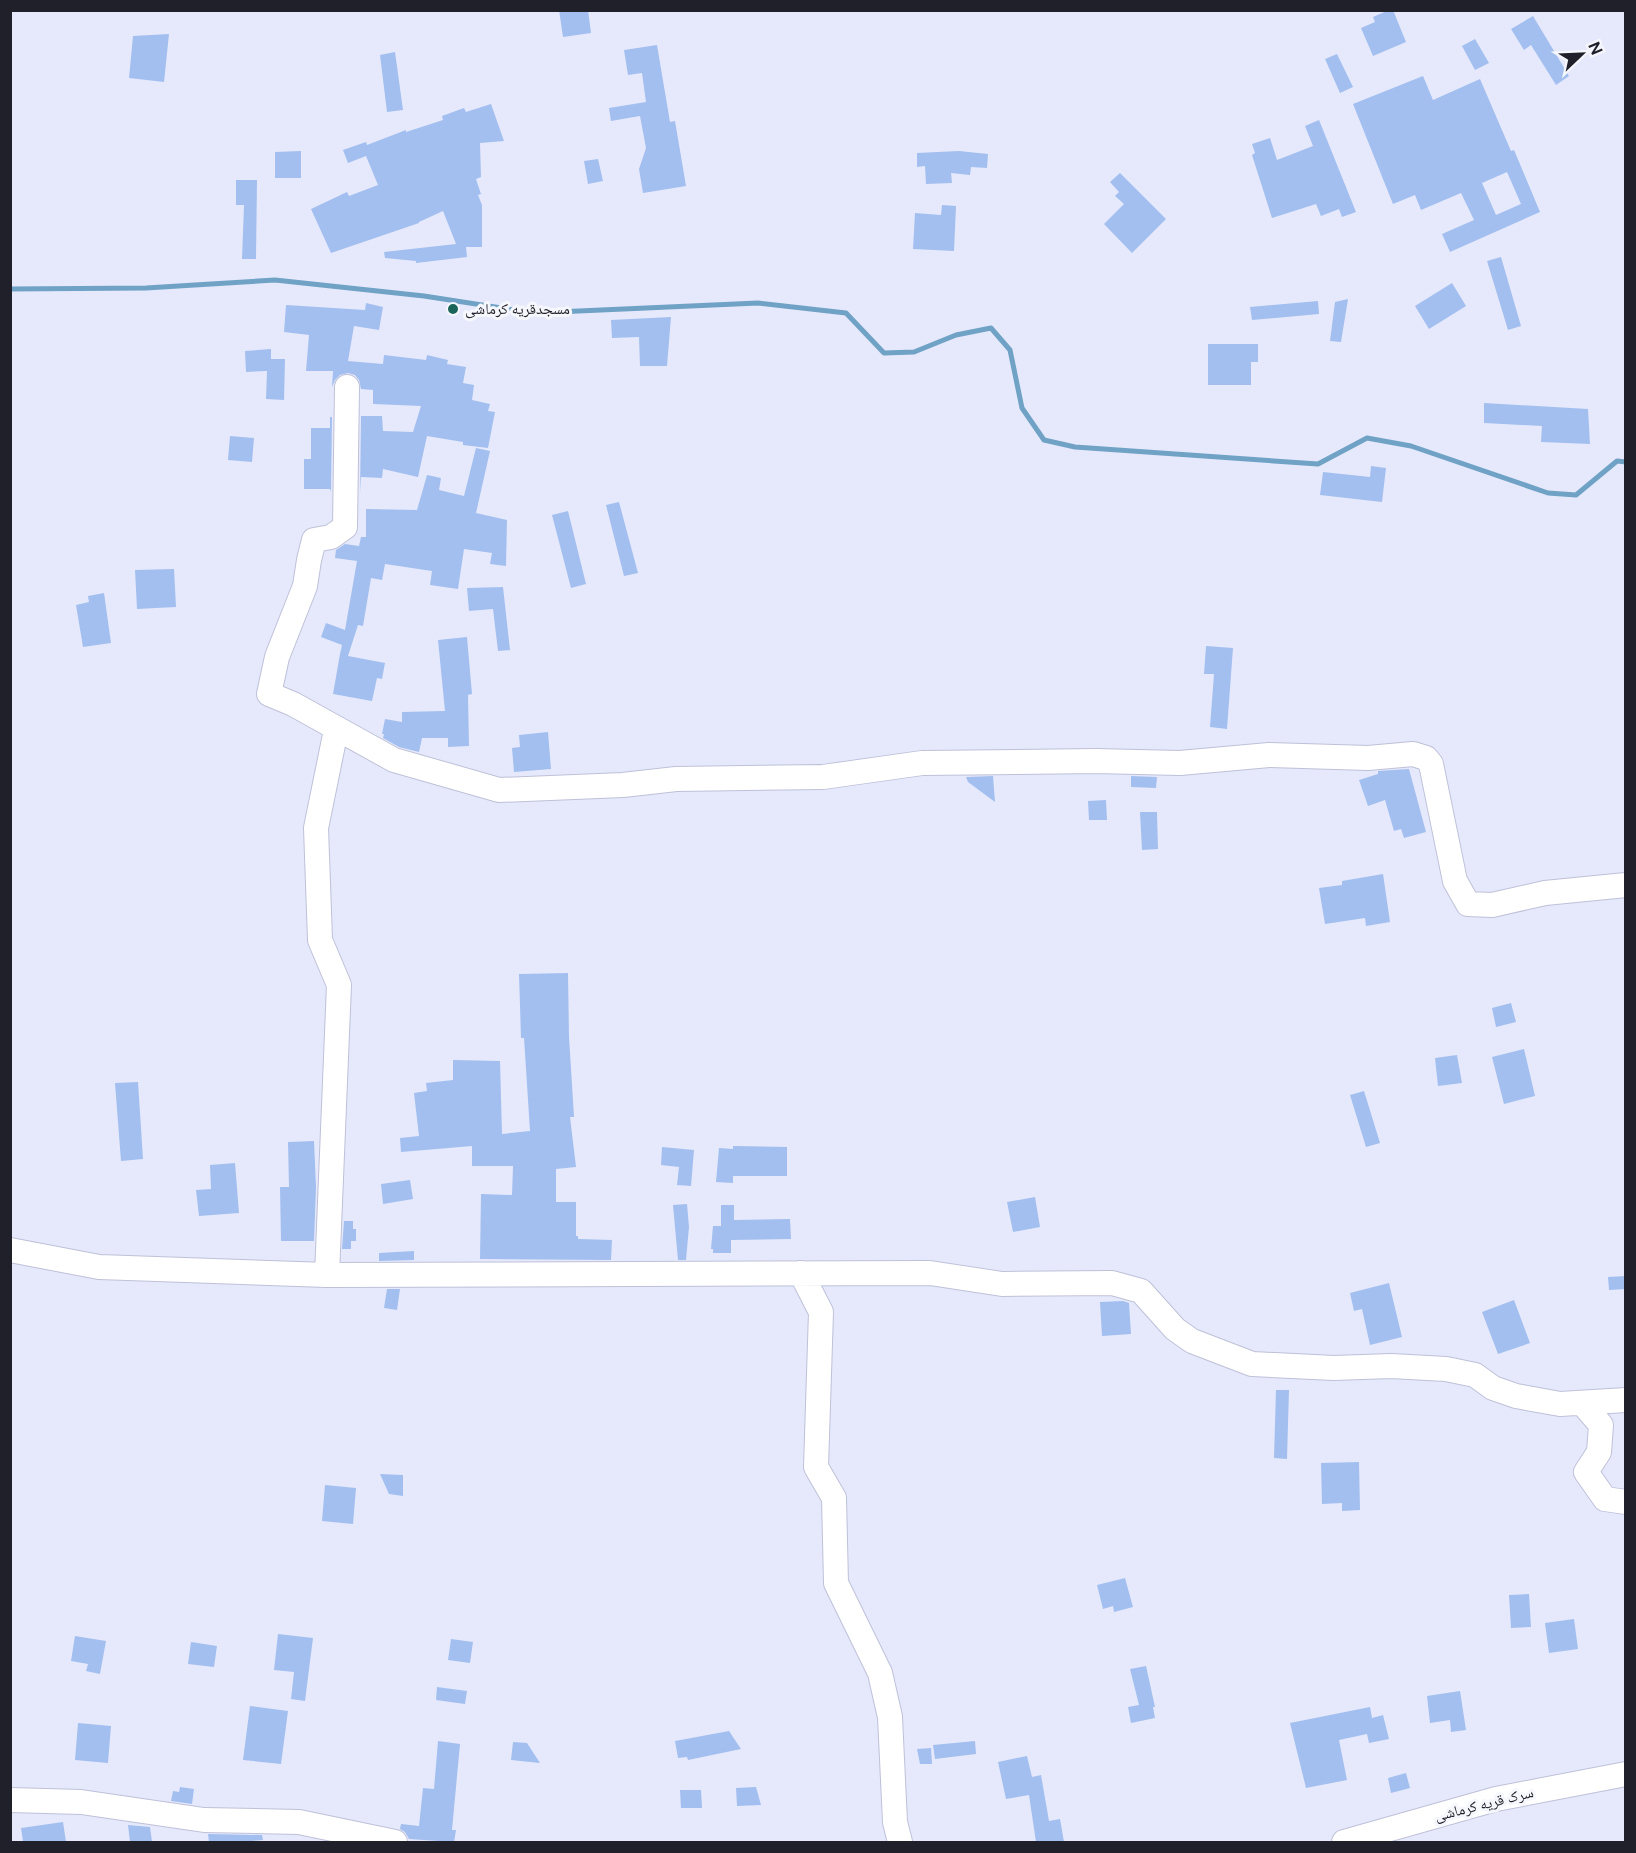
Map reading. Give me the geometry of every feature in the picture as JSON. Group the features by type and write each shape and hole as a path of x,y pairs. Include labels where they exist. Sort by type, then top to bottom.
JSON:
{"street":[{"path":"347,387 345,527 331,537 314,540 305,585 277,657 269,694 293,704 394,760 499,790 623,785 676,779 824,777 922,763 1056,761 1180,763 1269,755 1368,758 1413,754 1426,758 1431,764 1455,880 1468,904 1492,905 1545,893 1626,885"},
{"path":"327,1275 339,985 320,940 316,828 336,729"},
{"path":"10,1250 99,1267 327,1275 930,1273 1002,1284 1112,1283 1141,1291 1174,1329 1192,1341 1252,1364 1334,1368 1391,1366 1446,1369 1475,1375 1493,1388 1516,1396 1560,1404 1626,1400"},
{"path":"801,1273 821,1312 816,1467 834,1498 836,1583 880,1673 890,1717 895,1822 900,1842"},
{"path":"1582,1402 1601,1425 1599,1452 1586,1472 1605,1499 1626,1502"},
{"name":"سرک قریه کرماشی","path":"1344,1842 1496,1798 1626,1774"},
{"path":"10,1800 81,1802 204,1820 299,1822 396,1842"}],"building":[{"path":"559,10 588,10 591,33 563,37"},
{"path":"1393,10 1406,42 1373,56 1361,28 1375,22 1373,17"},
{"path":"1533,16 1569,76 1556,85 1531,45 1524,50 1511,29"},
{"path":"169,34 164,82 129,78 133,36"},
{"path":"1475,39 1489,63 1475,70 1462,46"},
{"path":"657,45 670,122 675,121 686,186 643,193 639,169 646,148 640,116 611,121 609,108 646,102 642,73 628,75 624,50"},
{"path":"395,52 403,110 387,112 380,55"},
{"path":"1337,54 1353,87 1340,93 1325,59"},
{"path":"1423,76 1433,100 1480,79 1540,212 1450,252 1442,234 1474,220 1461,193 1421,210 1415,195 1393,204 1353,104","holes":["1507,172 1521,204 1496,215 1482,183"]},
{"path":"491,104 504,141 480,143 481,177 476,179 482,205 482,247 466,247 467,257 416,263 416,261 385,258 384,252 456,244 443,211 419,223 331,253 311,209 347,192 349,196 378,185 366,156 348,163 343,150 366,142 367,145 406,130 406,132 443,120 442,116 464,108 466,112"},
{"path":"1319,120 1356,212 1342,217 1339,209 1321,216 1316,204 1272,218 1252,155 1255,153 1252,144 1270,138 1277,160 1313,146 1305,126"},
{"path":"301,151 301,178 275,178 275,152"},
{"path":"959,151 988,154 987,168 971,167 970,175 951,173 952,183 926,184 925,166 917,167 917,153"},
{"path":"598,159 603,181 588,184 584,161"},
{"path":"1120,173 1166,219 1132,253 1104,224 1124,204 1115,196 1119,192 1110,182"},
{"path":"236,180 257,180 256,259 242,259 244,205 236,205"},
{"path":"942,205 956,206 954,251 913,249 915,213 941,215"},
{"path":"1501,257 1521,326 1508,330 1487,261"},
{"path":"1452,283 1466,306 1429,329 1415,306"},
{"path":"1348,299 1341,342 1330,341 1335,302"},
{"path":"1318,301 1319,314 1252,320 1250,307"},
{"path":"366,303 383,307 379,330 354,326 348,361 383,364 384,355 426,360 427,355 448,360 447,364 466,367 463,383 474,385 472,400 490,404 488,411 495,412 488,448 463,445 463,442 427,436 418,477 383,469 382,478 361,477 360,493 361,416 382,416 383,431 413,432 421,406 373,404 373,390 361,389 355,375 348,373 340,375 332,387 333,371 306,371 309,335 284,332 286,305 365,310"},
{"path":"671,317 667,366 640,366 639,337 612,338 611,320"},
{"path":"1208,344 1258,344 1258,362 1251,362 1251,385 1208,385"},
{"path":"271,349 271,359 285,359 284,400 266,399 267,371 246,372 245,351"},
{"path":"1484,403 1588,409 1590,444 1541,442 1542,426 1484,423"},
{"path":"330,417 332,417 331,492 330,489 304,489 304,459 311,459 311,428 330,428"},
{"path":"230,436 254,438 252,462 228,460"},
{"path":"476,448 490,451 476,513 507,520 506,566 490,564 492,553 464,549 458,589 430,585 432,571 385,564 382,580 371,578 363,626 358,625 348,656 385,663 382,679 377,678 372,701 333,694 342,645 321,637 326,623 345,630 357,561 335,558 336,550 345,544 359,546 361,537 366,537 366,509 417,510 427,475 441,478 439,490 464,496"},
{"path":"1371,466 1386,468 1382,502 1320,495 1323,472 1370,477"},
{"path":"619,502 638,573 624,576 606,505"},
{"path":"568,511 586,584 571,588 552,515"},
{"path":"174,569 176,607 137,609 135,570"},
{"path":"503,587 510,650 498,651 493,609 469,611 467,588"},
{"path":"104,593 111,643 83,647 76,605 89,602 88,596"},
{"path":"467,637 472,694 468,695 469,746 448,747 448,738 422,738 419,752 399,747 383,738 385,719 402,722 402,712 445,711 438,640"},
{"path":"1206,646 1233,648 1227,729 1210,727 1214,674 1204,674"},
{"path":"548,732 551,769 514,772 512,748 520,747 519,735"},
{"path":"1409,769 1426,832 1404,838 1401,829 1394,831 1385,800 1368,806 1359,780 1378,774 1378,771"},
{"path":"993,776 995,802 968,782 966,777"},
{"path":"1131,776 1157,777 1156,788 1131,787"},
{"path":"1106,800 1107,820 1089,820 1088,801"},
{"path":"1140,812 1157,812 1158,849 1142,850"},
{"path":"1383,874 1390,922 1366,926 1365,918 1325,924 1319,888 1342,885 1342,881"},
{"path":"568,973 574,1117 570,1117 576,1167 556,1169 556,1202 576,1202 576,1236 578,1239 612,1240 611,1260 480,1259 481,1194 512,1195 513,1166 472,1166 472,1146 401,1152 400,1138 419,1136 414,1093 427,1091 426,1083 453,1080 453,1060 500,1061 502,1134 530,1131 524,1038 521,1038 519,974"},
{"path":"1511,1003 1516,1022 1496,1027 1492,1008"},
{"path":"1524,1049 1535,1096 1504,1104 1492,1057"},
{"path":"1457,1055 1462,1083 1438,1086 1435,1058"},
{"path":"138,1082 143,1159 121,1161 115,1083"},
{"path":"1364,1091 1380,1143 1366,1147 1350,1095"},
{"path":"314,1141 316,1187 314,1241 281,1241 280,1187 289,1187 288,1142"},
{"path":"733,1146 787,1147 787,1176 733,1176 733,1183 716,1182 719,1148 733,1149"},
{"path":"662,1147 694,1150 691,1186 677,1185 679,1167 661,1165"},
{"path":"235,1163 239,1213 199,1216 196,1190 211,1189 210,1165"},
{"path":"410,1180 413,1199 383,1204 381,1184"},
{"path":"1035,1197 1040,1227 1013,1232 1007,1202"},
{"path":"687,1204 689,1227 686,1260 678,1260 673,1205"},
{"path":"721,1205 734,1205 734,1220 790,1219 791,1239 731,1240 731,1253 713,1253 711,1249 713,1226 721,1226"},
{"path":"344,1221 353,1221 353,1229 356,1229 356,1241 351,1241 351,1249 342,1249"},
{"path":"414,1251 414,1260 379,1261 379,1253"},
{"path":"1626,1276 1626,1289 1609,1290 1608,1277"},
{"path":"1389,1283 1402,1337 1370,1345 1362,1309 1354,1311 1350,1293"},
{"path":"387,1289 400,1289 397,1310 384,1308"},
{"path":"1514,1300 1530,1343 1498,1354 1482,1312"},
{"path":"1100,1302 1129,1303 1131,1334 1102,1336"},
{"path":"1276,1390 1289,1390 1287,1459 1274,1458"},
{"path":"1359,1462 1360,1510 1342,1511 1342,1503 1322,1504 1321,1463"},
{"path":"380,1474 403,1475 403,1496 389,1494"},
{"path":"325,1485 356,1488 353,1524 322,1521"},
{"path":"1125,1578 1133,1607 1114,1612 1113,1606 1103,1609 1097,1585"},
{"path":"1529,1594 1531,1627 1511,1628 1509,1595"},
{"path":"1574,1619 1578,1649 1549,1653 1545,1623"},
{"path":"278,1634 313,1638 305,1701 291,1699 294,1672 274,1670"},
{"path":"75,1636 106,1641 100,1674 86,1671 88,1664 71,1661"},
{"path":"451,1639 473,1642 470,1663 448,1660"},
{"path":"191,1642 217,1646 214,1667 188,1664"},
{"path":"1146,1666 1155,1707 1153,1707 1155,1718 1131,1723 1128,1707 1139,1705 1130,1669"},
{"path":"437,1687 467,1691 465,1704 436,1700"},
{"path":"1460,1691 1466,1730 1451,1732 1450,1720 1430,1723 1427,1696"},
{"path":"250,1706 288,1711 281,1764 243,1760"},
{"path":"1370,1707 1372,1718 1383,1715 1389,1739 1369,1743 1367,1734 1339,1740 1347,1780 1306,1788 1290,1723"},
{"path":"78,1723 111,1726 108,1763 75,1760"},
{"path":"729,1731 741,1749 688,1760 687,1757 678,1758 675,1741"},
{"path":"438,1741 460,1744 452,1830 456,1830 454,1842 409,1839 400,1829 401,1824 419,1826 423,1788 434,1789"},
{"path":"975,1741 976,1754 935,1759 933,1745"},
{"path":"513,1742 527,1743 540,1763 511,1760"},
{"path":"931,1748 932,1764 920,1764 917,1749"},
{"path":"1027,1756 1032,1777 1041,1775 1049,1821 1060,1819 1064,1842 1036,1842 1029,1795 1006,1799 998,1762"},
{"path":"1406,1773 1410,1788 1391,1793 1388,1778"},
{"path":"180,1787 194,1789 192,1804 171,1801 173,1791 179,1792"},
{"path":"756,1787 761,1805 737,1806 736,1788"},
{"path":"680,1790 701,1790 702,1808 681,1808"},
{"path":"63,1822 66,1842 23,1841 21,1828"},
{"path":"128,1825 150,1827 152,1842 130,1842"},
{"path":"208,1834 262,1835 263,1840 209,1842"}],"waterway":[{"path":"10,289 146,288 275,280 424,296 534,313 758,303 846,313 884,353 914,352 956,335 991,328 1010,350 1022,408 1044,440 1075,447 1318,464 1367,438 1411,446 1548,493 1576,495 1617,461 1626,462"}],"place":[{"name":"مسجدقریه کرماشی","path":"453,309"}]}
